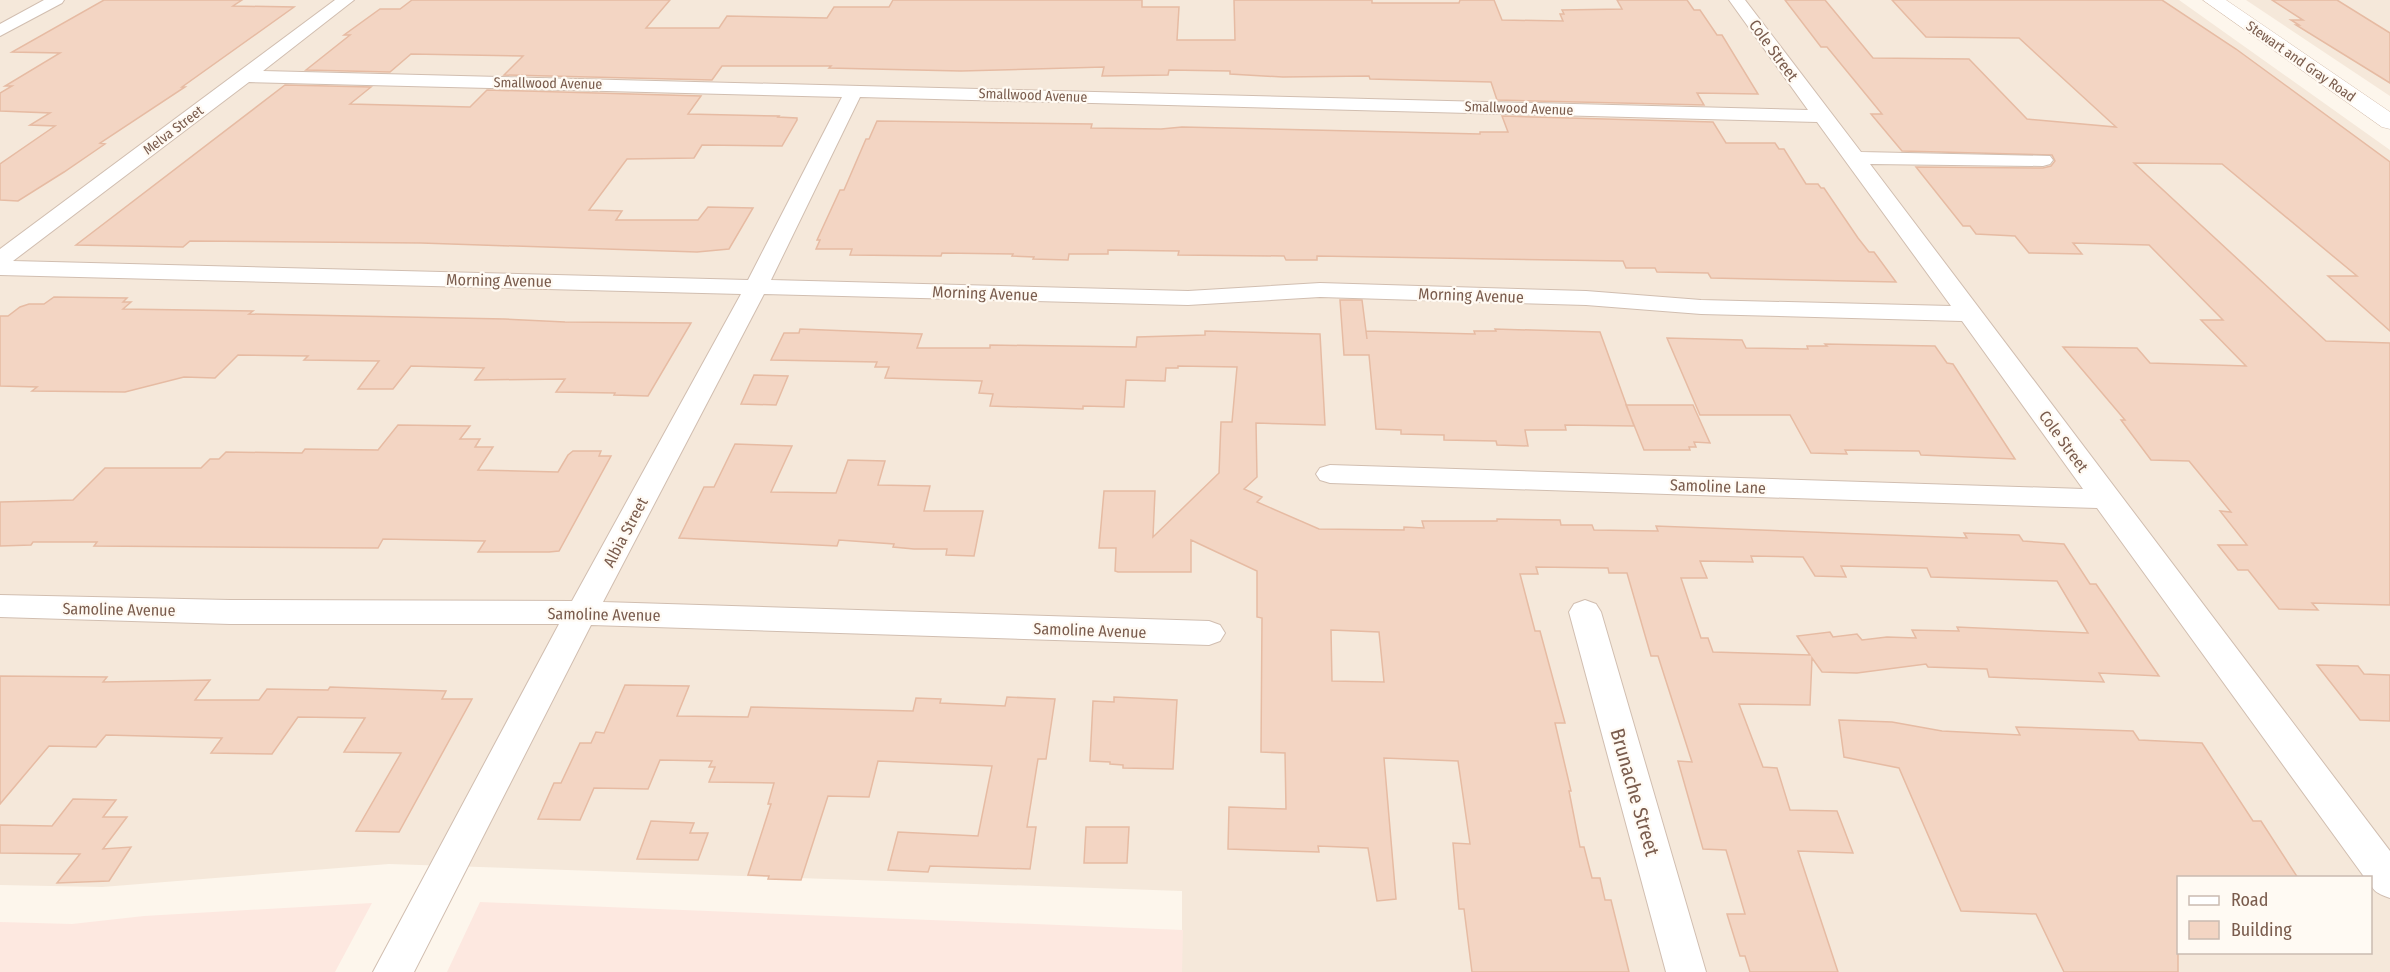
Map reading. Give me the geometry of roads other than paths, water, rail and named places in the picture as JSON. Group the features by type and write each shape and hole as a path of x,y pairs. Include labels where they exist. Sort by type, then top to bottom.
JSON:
{"main road":[{"name":"Stewart and Gray Road","path":"2213,0 2390,122"}],"street":[{"path":"0,31 56,0"},
{"name":"Melva Street","path":"0,260 346,0"},
{"name":"Cole Street","path":"1737,0 2390,881"},
{"name":"Smallwood Avenue","path":"244,76 1823,116"},
{"name":"Albia Street","path":"393,972 581,613 757,286 855,91"},
{"path":"1854,158 2043,160"},
{"name":"Morning Avenue","path":"0,268 1188,298 1320,290 1586,298 1701,307 1970,314"},
{"name":"Samoline Lane","path":"1330,474 2107,499"},
{"name":"Samoline Avenue","path":"0,606 230,612 581,613 1209,633"},
{"name":"Brunache Street","path":"1585,612 1686,972"}]}
